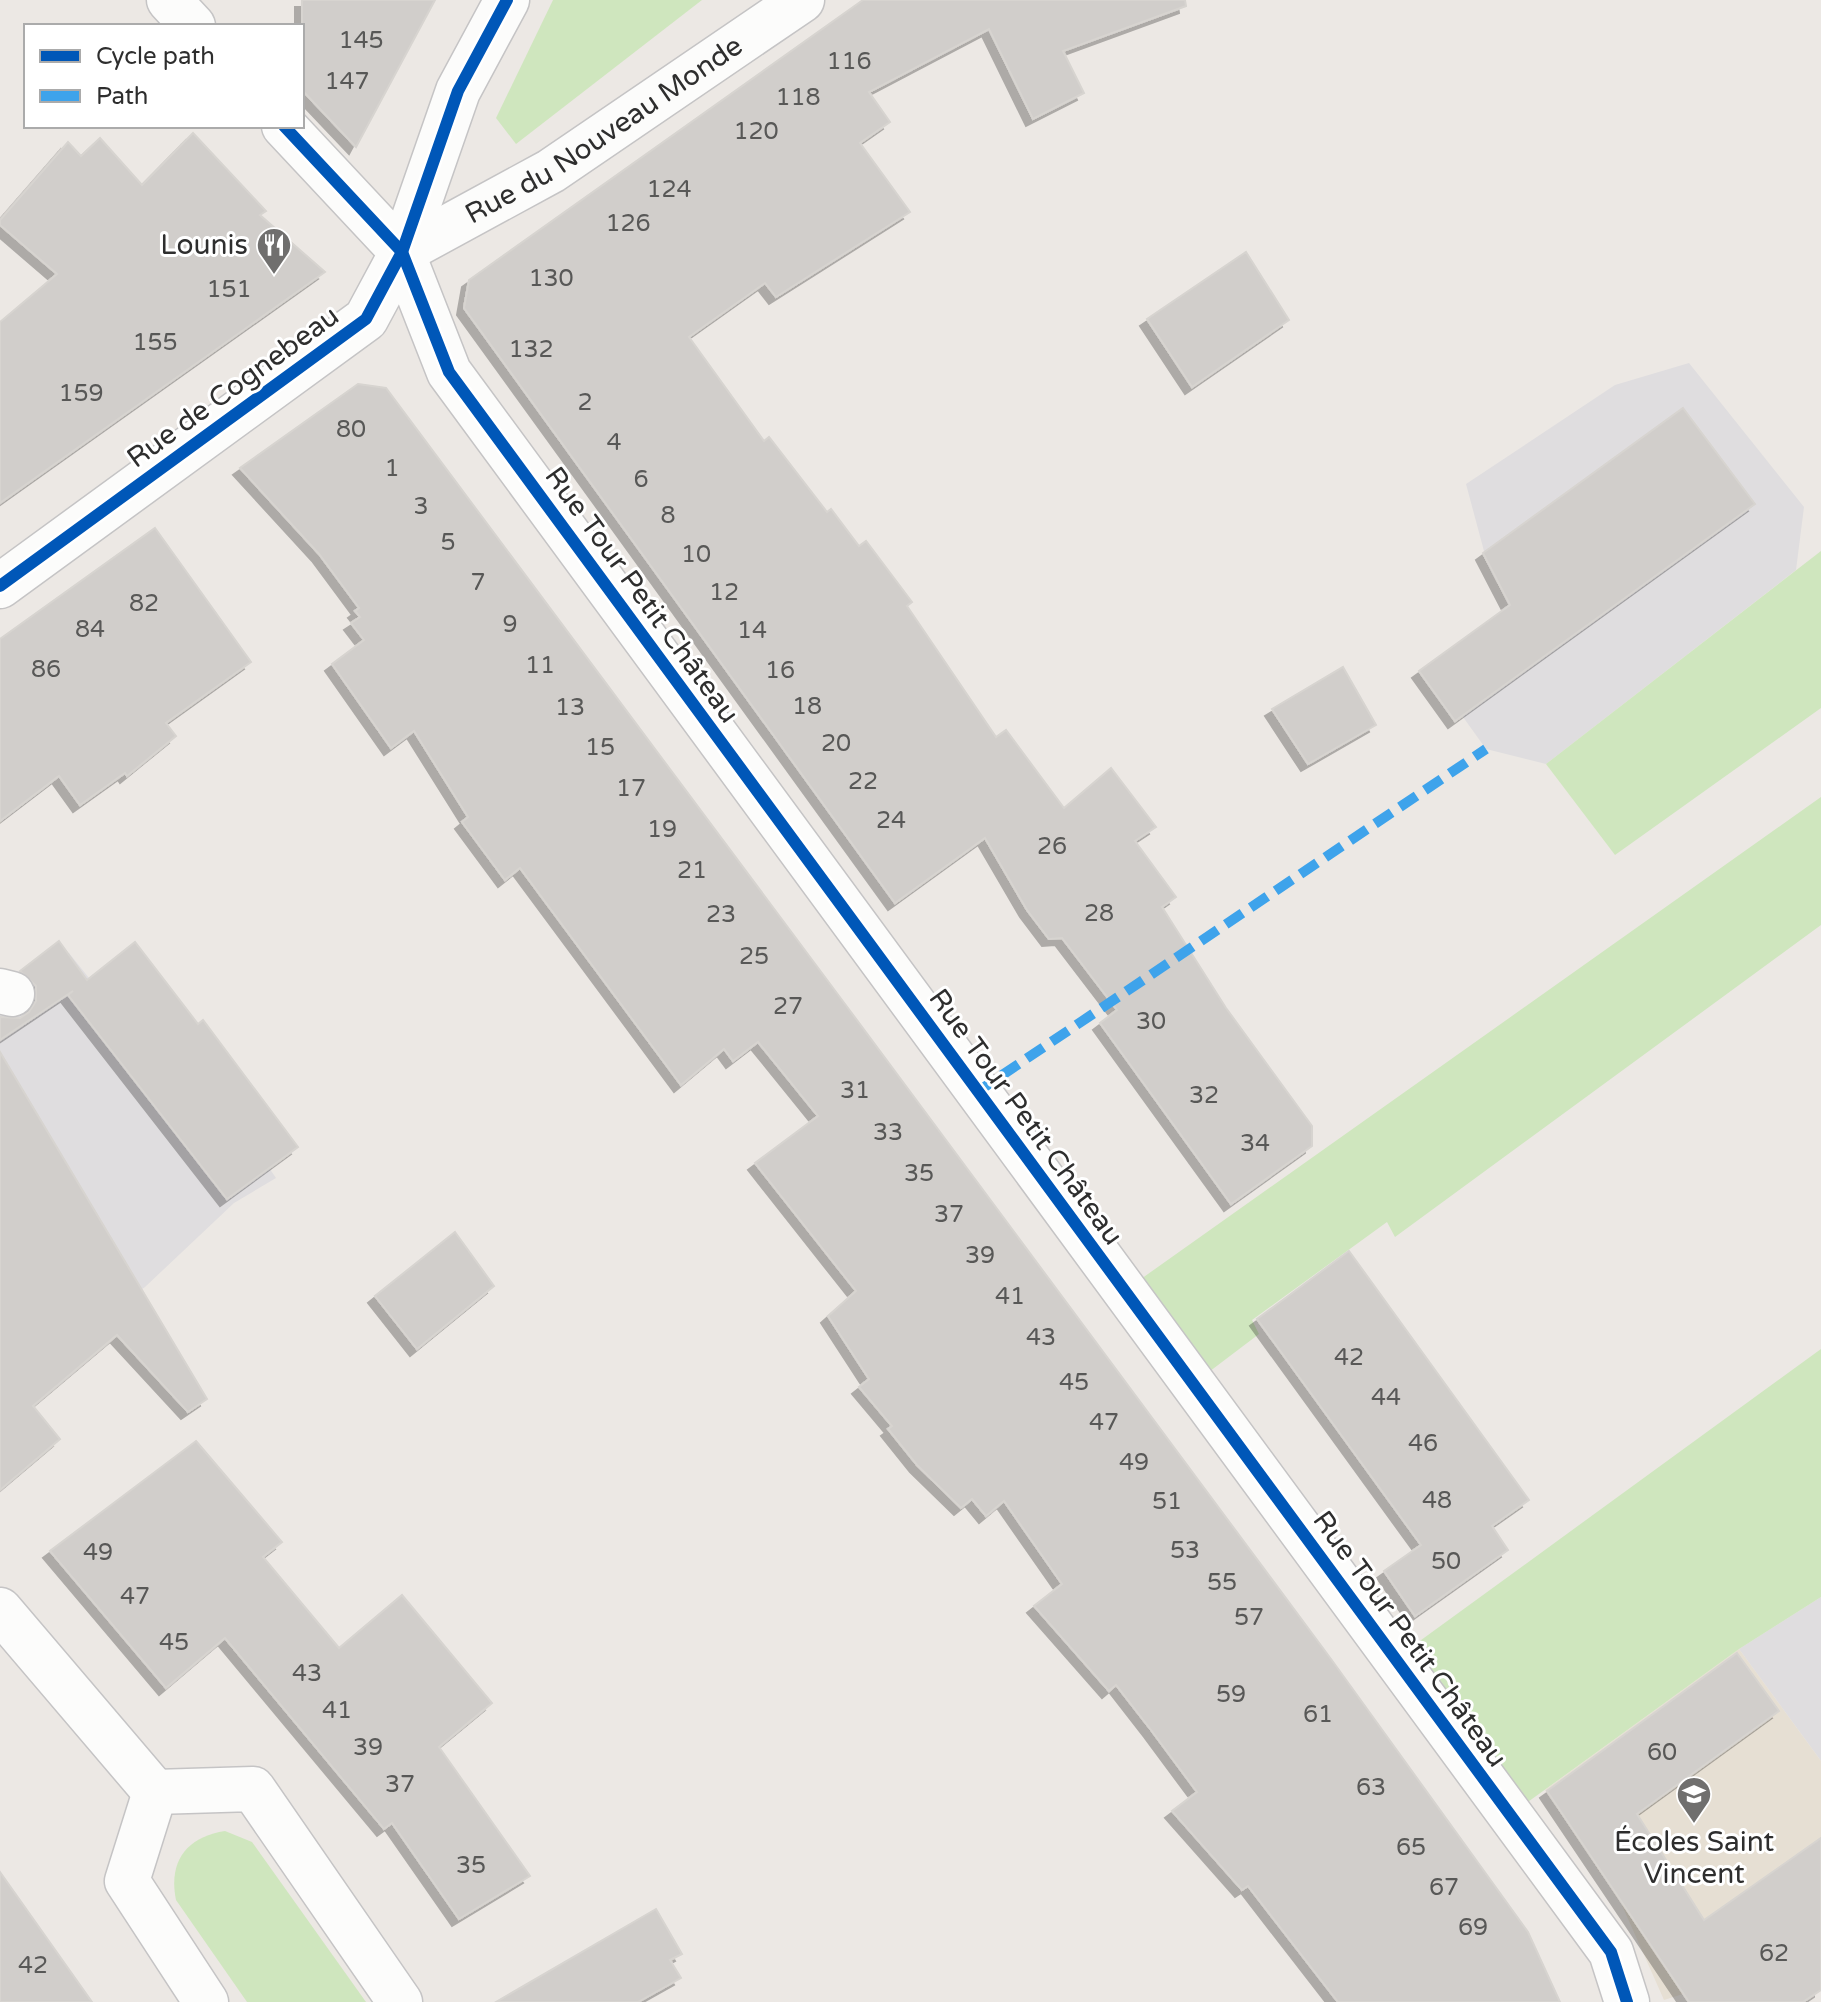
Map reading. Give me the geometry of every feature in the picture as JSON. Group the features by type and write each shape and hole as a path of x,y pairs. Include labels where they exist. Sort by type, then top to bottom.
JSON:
{"street":[{"path":"169,0 191,24"},
{"name":"Rue de Cognebeau","path":"0,586 366,319 402,252 458,91 507,0"},
{"name":"Rue du Nouveau Monde","path":"402,252 551,171 802,0"},
{"path":"286,128 402,252"},
{"name":"Rue Tour Petit Château","path":"402,252 449,372 1611,1952 1627,2002"},
{"path":"0,1610 155,1792"},
{"path":"155,1792 253,1789 400,2002"},
{"path":"155,1792 127,1881 206,2002"}],"shaded area":[{"path":"1689,363 1804,507 1796,570 1546,764 1486,749 1435,678 1519,619 1488,566 1466,484 1615,385"},
{"path":"69,953 97,988 248,1137 276,1178 234,1203 145,1287 101,1318 0,1142 0,1011 12,994"},
{"path":"1821,1597 1821,1761 1739,1649"},
{"name":"Écoles Saint Vincent","path":"1739,1649 1821,1761 1821,1896 1683,1994 1664,2000 1621,1903 1545,1790"}],"green space":[{"path":"553,0 702,0 516,144 496,118"},
{"path":"1821,551 1821,708 1615,855 1546,764"},
{"path":"1821,797 1821,925 1395,1237 1387,1222 1252,1320 1259,1334 1193,1384 1124,1291"},
{"path":"1821,1349 1821,1597 1739,1649 1510,1815 1395,1659"},
{"path":"225,1831 252,1842 366,2002 247,2002 176,1900 174,1886 183,1853 200,1839"}],"building":[{"path":"302,0 435,0 356,147 304,92"},
{"path":"863,0 1185,0 1186,6 1063,51 1084,93 1033,119 989,29 869,92 890,122 860,143 910,212 776,297 765,283 689,337 764,441 769,437 827,512 831,509 859,546 866,541 912,602 907,606 996,737 1006,730 1064,808 1111,768 1156,827 1135,841 1176,897 1162,907 1226,1008 1312,1126 1312,1146 1231,1204 1100,1023 1117,1010 1062,938 1049,939 1027,910 985,838 895,903 464,308 469,280"},
{"path":"193,133 266,211 260,215 325,272 0,503 0,322 57,274 0,225 0,220 68,142 81,156 100,138 142,185"},
{"path":"1246,252 1289,320 1192,387 1147,319"},
{"path":"358,384 386,388 845,1004 1331,1659 1528,1932 1560,2002 1338,2002 1248,1886 1242,1890 1172,1811 1197,1792 1151,1730 1116,1685 1109,1691 1034,1606 1062,1584 1004,1501 986,1516 972,1499 961,1508 917,1465 888,1429 892,1426 859,1387 869,1379 828,1316 856,1291 755,1163 818,1116 758,1042 733,1061 724,1049 681,1085 520,868 505,880 462,822 468,817 414,731 391,748 332,664 364,640 351,623 360,617 355,611 359,608 319,554 240,468"},
{"path":"1683,408 1755,504 1455,721 1419,671 1510,605 1483,553"},
{"path":"155,528 251,662 166,723 176,736 127,776 125,773 80,805 59,776 0,821 0,639"},
{"path":"1343,667 1376,725 1308,764 1272,709"},
{"path":"59,941 87,980 135,942 198,1024 203,1020 298,1147 227,1199 68,995 73,991 0,1040 0,1017 20,1018 29,1012 36,1001 36,986 20,971"},
{"path":"0,1052 207,1399 188,1412 117,1335 33,1406 60,1439 0,1490"},
{"path":"455,1232 494,1286 417,1349 375,1296"},
{"path":"1349,1251 1529,1500 1492,1526 1508,1550 1415,1616 1384,1571 1421,1545 1257,1319"},
{"path":"196,1441 282,1542 263,1557 339,1648 402,1595 492,1703 439,1747 530,1876 459,1919 392,1823 384,1829 225,1638 166,1688 50,1551"},
{"path":"1737,1653 1779,1711 1637,1814 1704,1920 1821,1838 1821,1990 1803,2002 1689,2002 1547,1791"},
{"path":"0,1872 92,2002 0,2002"},
{"path":"656,1909 682,1954 670,1960 681,1978 638,2002 496,2002"}],"marked path":[{"path":"977,1092 1486,749"}],"cycle path":[{"path":"0,586 366,319 402,252 458,91 507,0"},
{"path":"286,128 402,252 449,372 1611,1952 1627,2002"}],"place":[{"name":"Lounis","path":"274,276"},
{"name":"Écoles Saint Vincent","path":"1694,1825"}]}
